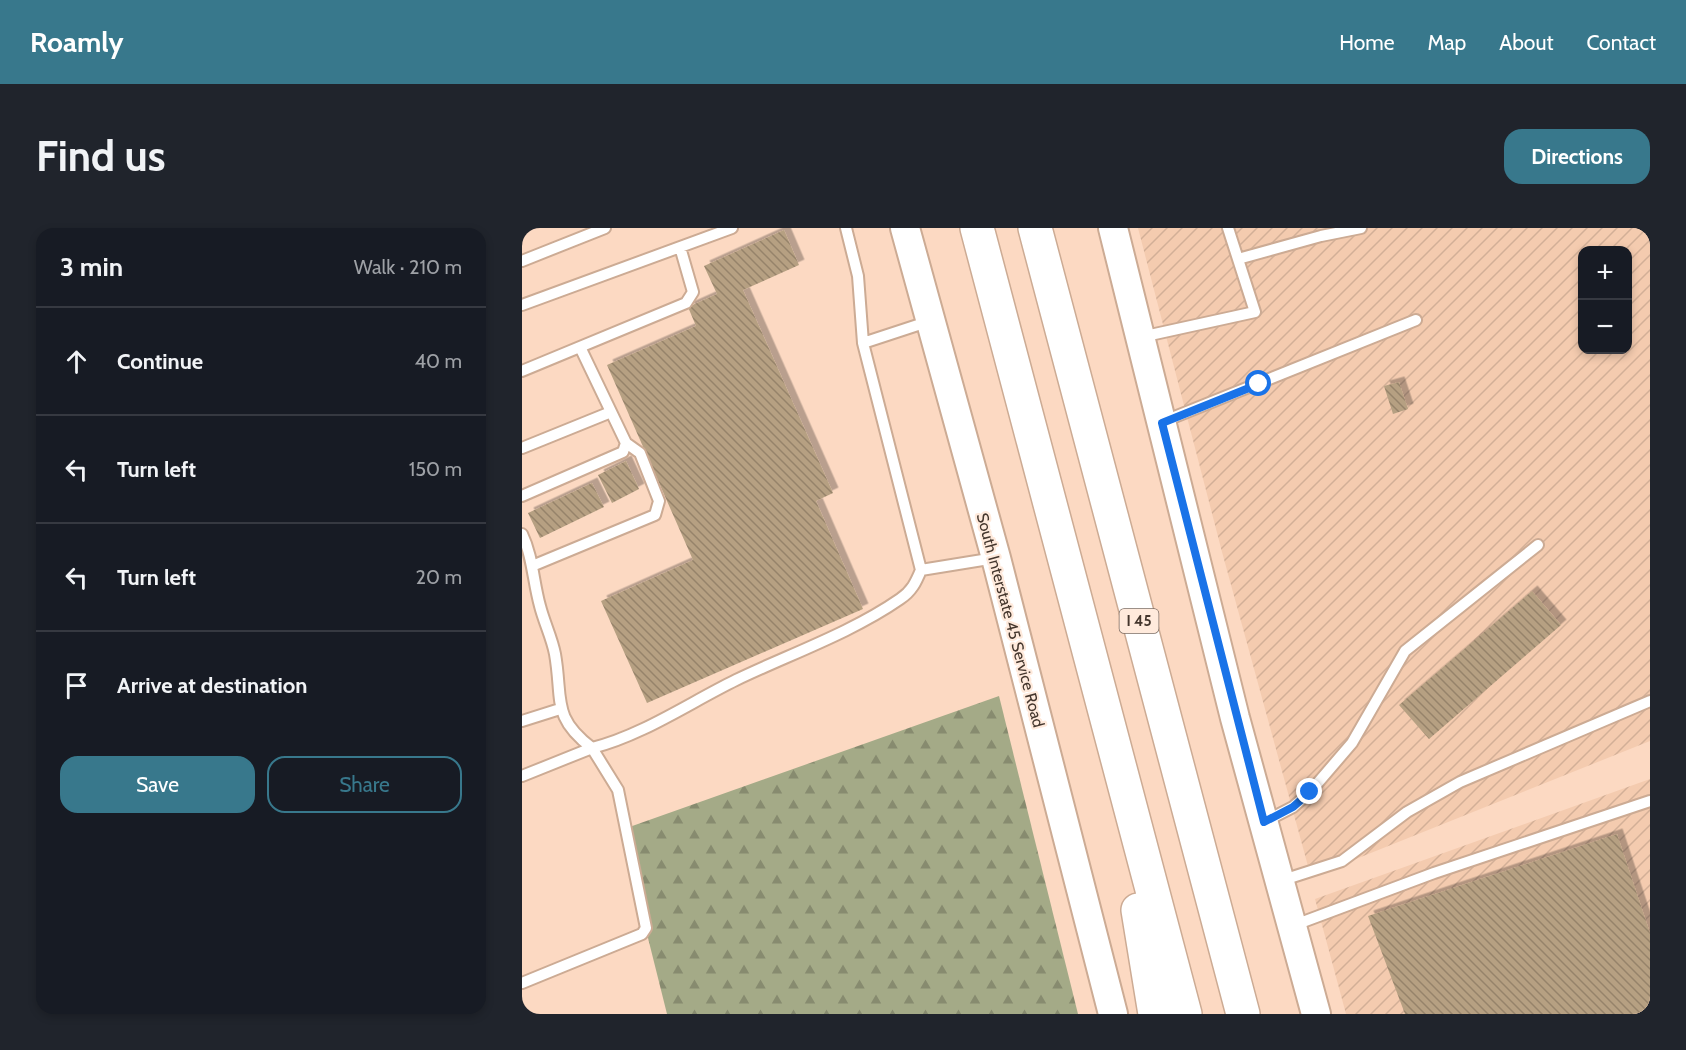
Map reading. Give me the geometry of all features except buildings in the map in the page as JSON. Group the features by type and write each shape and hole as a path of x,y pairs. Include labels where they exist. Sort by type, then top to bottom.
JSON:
{"highway":[{"path":"977,228 1185,1014"},
{"name":"I 45","path":"1035,228 1243,1014"},
{"path":"1134,821 1132,878 1155,1014"}],"main road":[{"name":"South Interstate 45 Service Road","path":"905,228 996,558 1113,1014"},
{"path":"1113,228 1264,822 1316,1014"}],"lane":[{"path":"522,261 605,228"},
{"path":"522,305 732,228"},
{"path":"522,776 592,748 616,742 736,680 869,617 901,598 915,585 921,570 862,343 858,276 846,228"},
{"path":"1140,337 1256,312 1228,228"},
{"path":"1238,259 1321,236 1361,228"},
{"path":"522,370 686,303 693,292 680,247"},
{"path":"1162,423 1416,320"},
{"path":"862,343 930,321"},
{"path":"532,566 655,515 659,501 640,453 626,443 580,347"},
{"path":"522,448 612,412"},
{"path":"522,496 623,452 626,443"},
{"path":"522,534 530,550 539,605 555,653 560,709 572,733 592,748 618,790 646,928 642,934 522,983"},
{"path":"1264,822 1293,807 1310,792 1352,742 1405,651 1538,545"},
{"path":"921,570 996,558"},
{"path":"1280,881 1342,861 1407,812 1460,782 1650,701"},
{"path":"522,721 560,709"},
{"path":"1292,926 1434,873 1650,801"}],"shaded area":[{"path":"1138,228 1650,228 1650,741 1311,877 1222,552"},
{"path":"1650,779 1650,1014 1346,1014 1315,899"}],"green space":[{"path":"999,696 1078,1014 667,1014 621,830"}],"route":[{"path":"1259,384 1162,423 1235,718 1264,822 1293,807 1310,792"}]}
